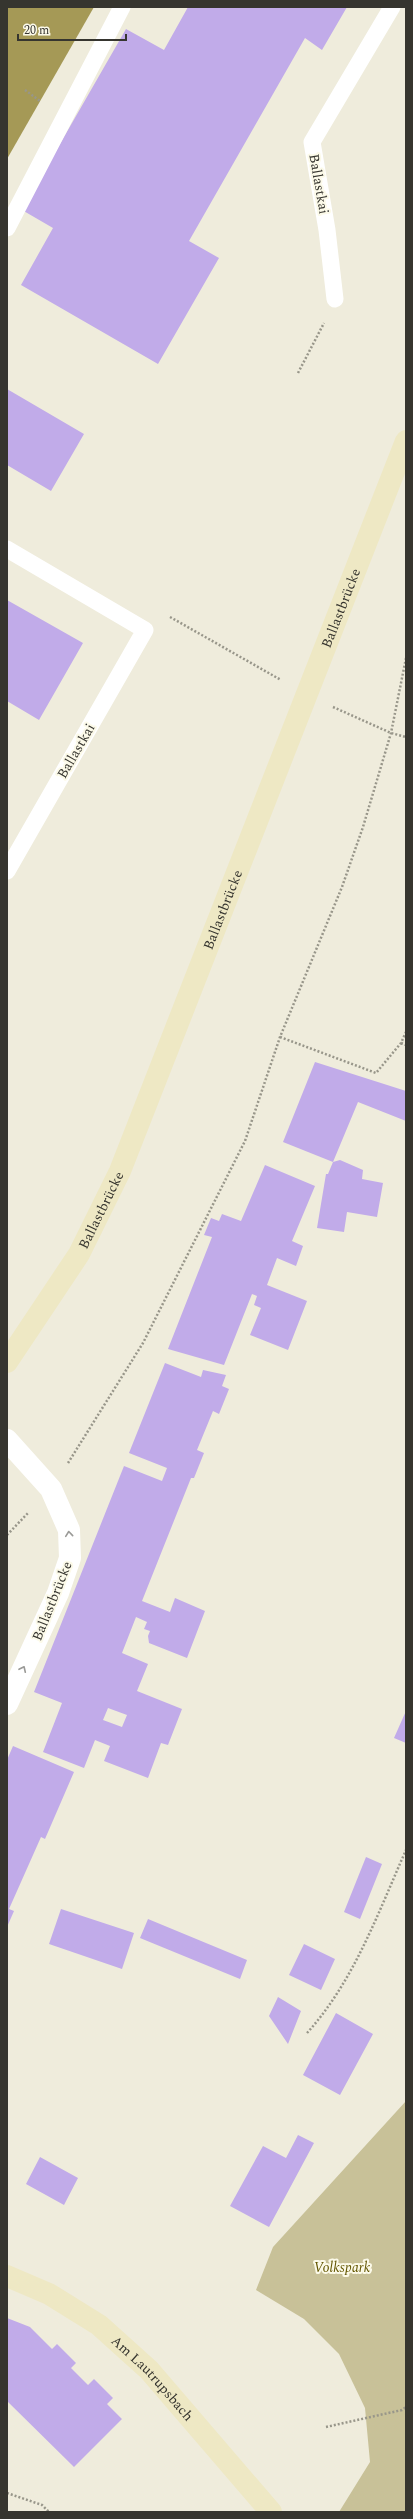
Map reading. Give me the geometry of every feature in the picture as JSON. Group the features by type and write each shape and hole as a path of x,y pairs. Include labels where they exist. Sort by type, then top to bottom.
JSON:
{"street":[{"name":"Ballastbrücke","path":"7,1362 79,1254 120,1171 406,441"},
{"name":"Ballastbrücke","path":"7,1440 52,1488 69,1530 70,1558 58,1593 7,1704"},
{"name":"Am Lautrupsbach","path":"7,2276 49,2294 99,2325 149,2370 271,2512"}],"lane":[{"path":"7,228 122,7"},
{"name":"Ballastkai","path":"335,299 327,230 312,142 392,7"},
{"name":"Ballastkai","path":"7,548 145,630 7,871"}],"path":[{"path":"25,90 40,101"},
{"path":"298,373 319,335 335,299"},
{"path":"164,614 307,695 390,733 406,737"},
{"path":"52,1488 143,1343 245,1141 280,1037 342,887 364,827 390,733 406,658"},
{"path":"280,1037 376,1073 401,1042 406,1032"},
{"path":"401,1042 406,1044"},
{"path":"307,2033 329,2010 356,1963 406,1850"},
{"path":"326,2428 402,2410 406,2407"},
{"path":"7,2493 42,2506 49,2512"}],"green space":[{"name":"Volkspark","path":"406,2101 406,2512 339,2512 370,2462 365,2408 339,2354 304,2319 256,2290 273,2247"}],"shaded area":[{"path":"7,7 94,7 7,159"}],"building":[{"path":"188,7 347,7 322,50 305,38 189,241 219,258 158,364 21,285 53,228 22,210 126,29 164,50"},
{"path":"7,389 84,434 51,491 7,465"},
{"path":"7,600 83,643 39,720 7,701"},
{"path":"315,1062 406,1091 406,1121 358,1102 333,1162 283,1142"},
{"path":"340,1160 363,1170 362,1179 383,1183 377,1217 347,1212 344,1232 317,1228 326,1174 328,1174 333,1162"},
{"path":"265,1165 315,1186 292,1241 303,1246 296,1266 277,1258 267,1285 307,1301 288,1350 250,1335 261,1308 254,1305 257,1296 252,1294 224,1365 168,1349 212,1237 204,1235 211,1218 219,1221 222,1214 241,1221"},
{"path":"165,1363 201,1377 203,1370 226,1375 222,1386 229,1389 219,1414 213,1411 197,1450 204,1453 194,1478 191,1478 142,1601 170,1612 175,1598 205,1611 187,1658 149,1643 148,1636 150,1631 144,1629 147,1622 136,1617 122,1653 148,1664 137,1691 182,1709 168,1745 161,1743 148,1778 104,1761 110,1746 95,1740 84,1768 43,1752 62,1703 34,1692 124,1466 162,1481 167,1468 129,1453","holes":["108,1708 127,1715 122,1727 103,1720"]},
{"path":"406,1711 406,1743 394,1738"},
{"path":"13,1746 74,1772 45,1839 41,1837 9,1909 14,1911 7,1927 7,1760"},
{"path":"366,1857 382,1864 360,1919 344,1912"},
{"path":"61,1909 134,1933 122,1969 49,1944"},
{"path":"148,1919 247,1960 240,1979 140,1938"},
{"path":"304,1944 335,1959 321,1990 289,1975"},
{"path":"278,1997 301,2011 288,2044 269,2016"},
{"path":"336,2013 373,2034 340,2095 303,2075"},
{"path":"298,2135 314,2143 269,2227 230,2206 263,2146 286,2158"},
{"path":"40,2157 78,2178 64,2205 26,2184"},
{"path":"7,2318 30,2327 52,2349 57,2344 76,2363 71,2368 88,2385 94,2379 113,2398 107,2404 122,2419 74,2467 7,2401"}]}
